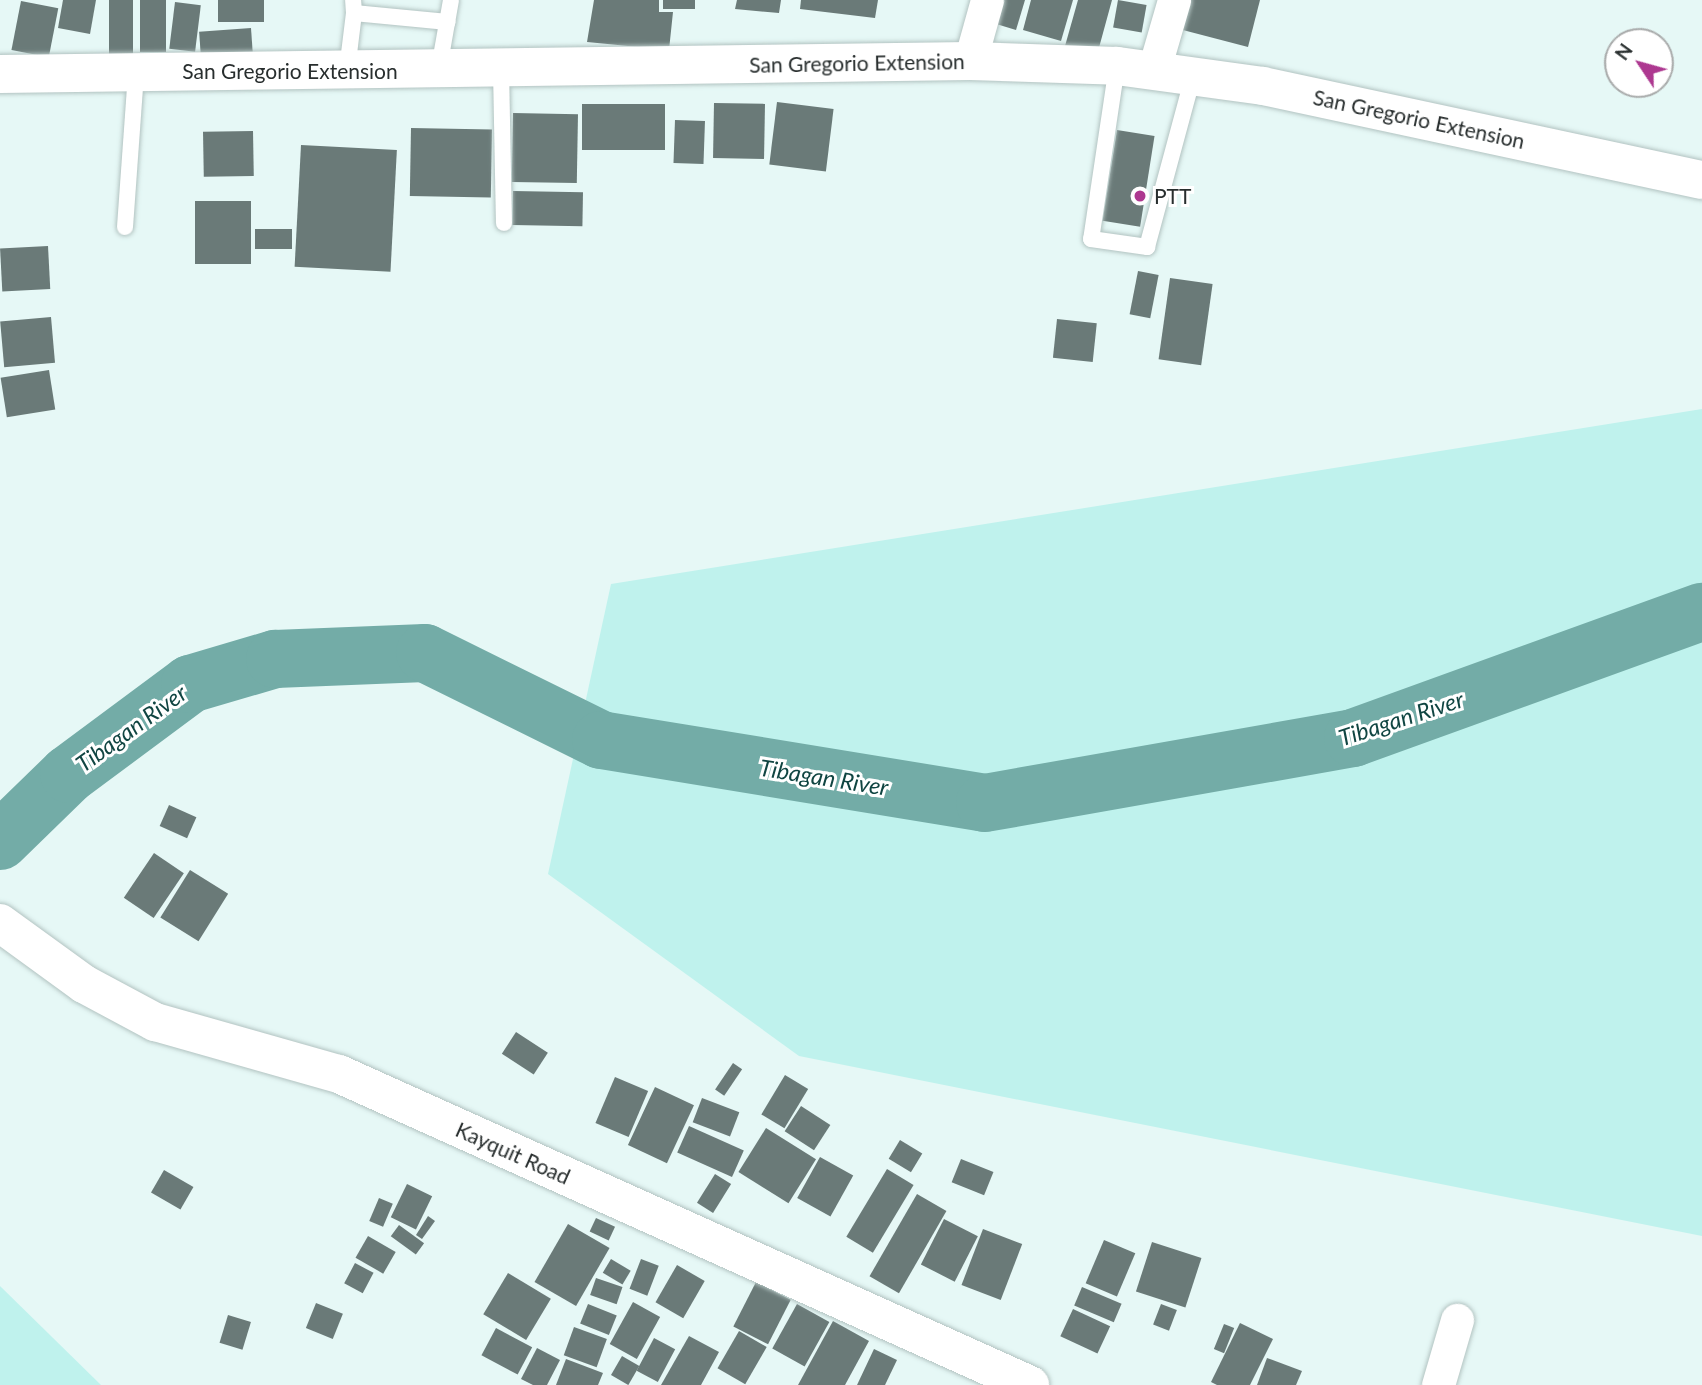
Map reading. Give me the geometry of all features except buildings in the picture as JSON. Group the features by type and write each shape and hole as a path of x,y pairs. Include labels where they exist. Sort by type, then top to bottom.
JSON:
{"main road":[{"name":"San Gregorio Extension","path":"0,74 970,61 1136,68 1194,74 1273,88 1702,180"},
{"name":"Kayquit Road","path":"0,923 84,984 155,1022 339,1074 1030,1385"}],"street":[{"path":"970,61 987,0"},
{"path":"1136,68 1174,0"},
{"path":"1438,1385 1457,1320"}],"lane":[{"path":"439,70 451,0"},
{"path":"346,70 354,7 448,22"},
{"path":"1136,68 1091,239 1147,247 1194,74"},
{"path":"501,69 504,223"},
{"path":"125,227 136,71"}],"shaded area":[{"path":"1702,409 1702,1236 799,1056 548,874 611,584"},
{"path":"0,1286 101,1385 0,1385"}],"waterway":[{"name":"Tibagan River","path":"0,841 69,774 190,684 275,659 425,653 601,740 985,803 1353,738 1702,612"}],"place":[{"name":"PTT","path":"1140,196"}]}
